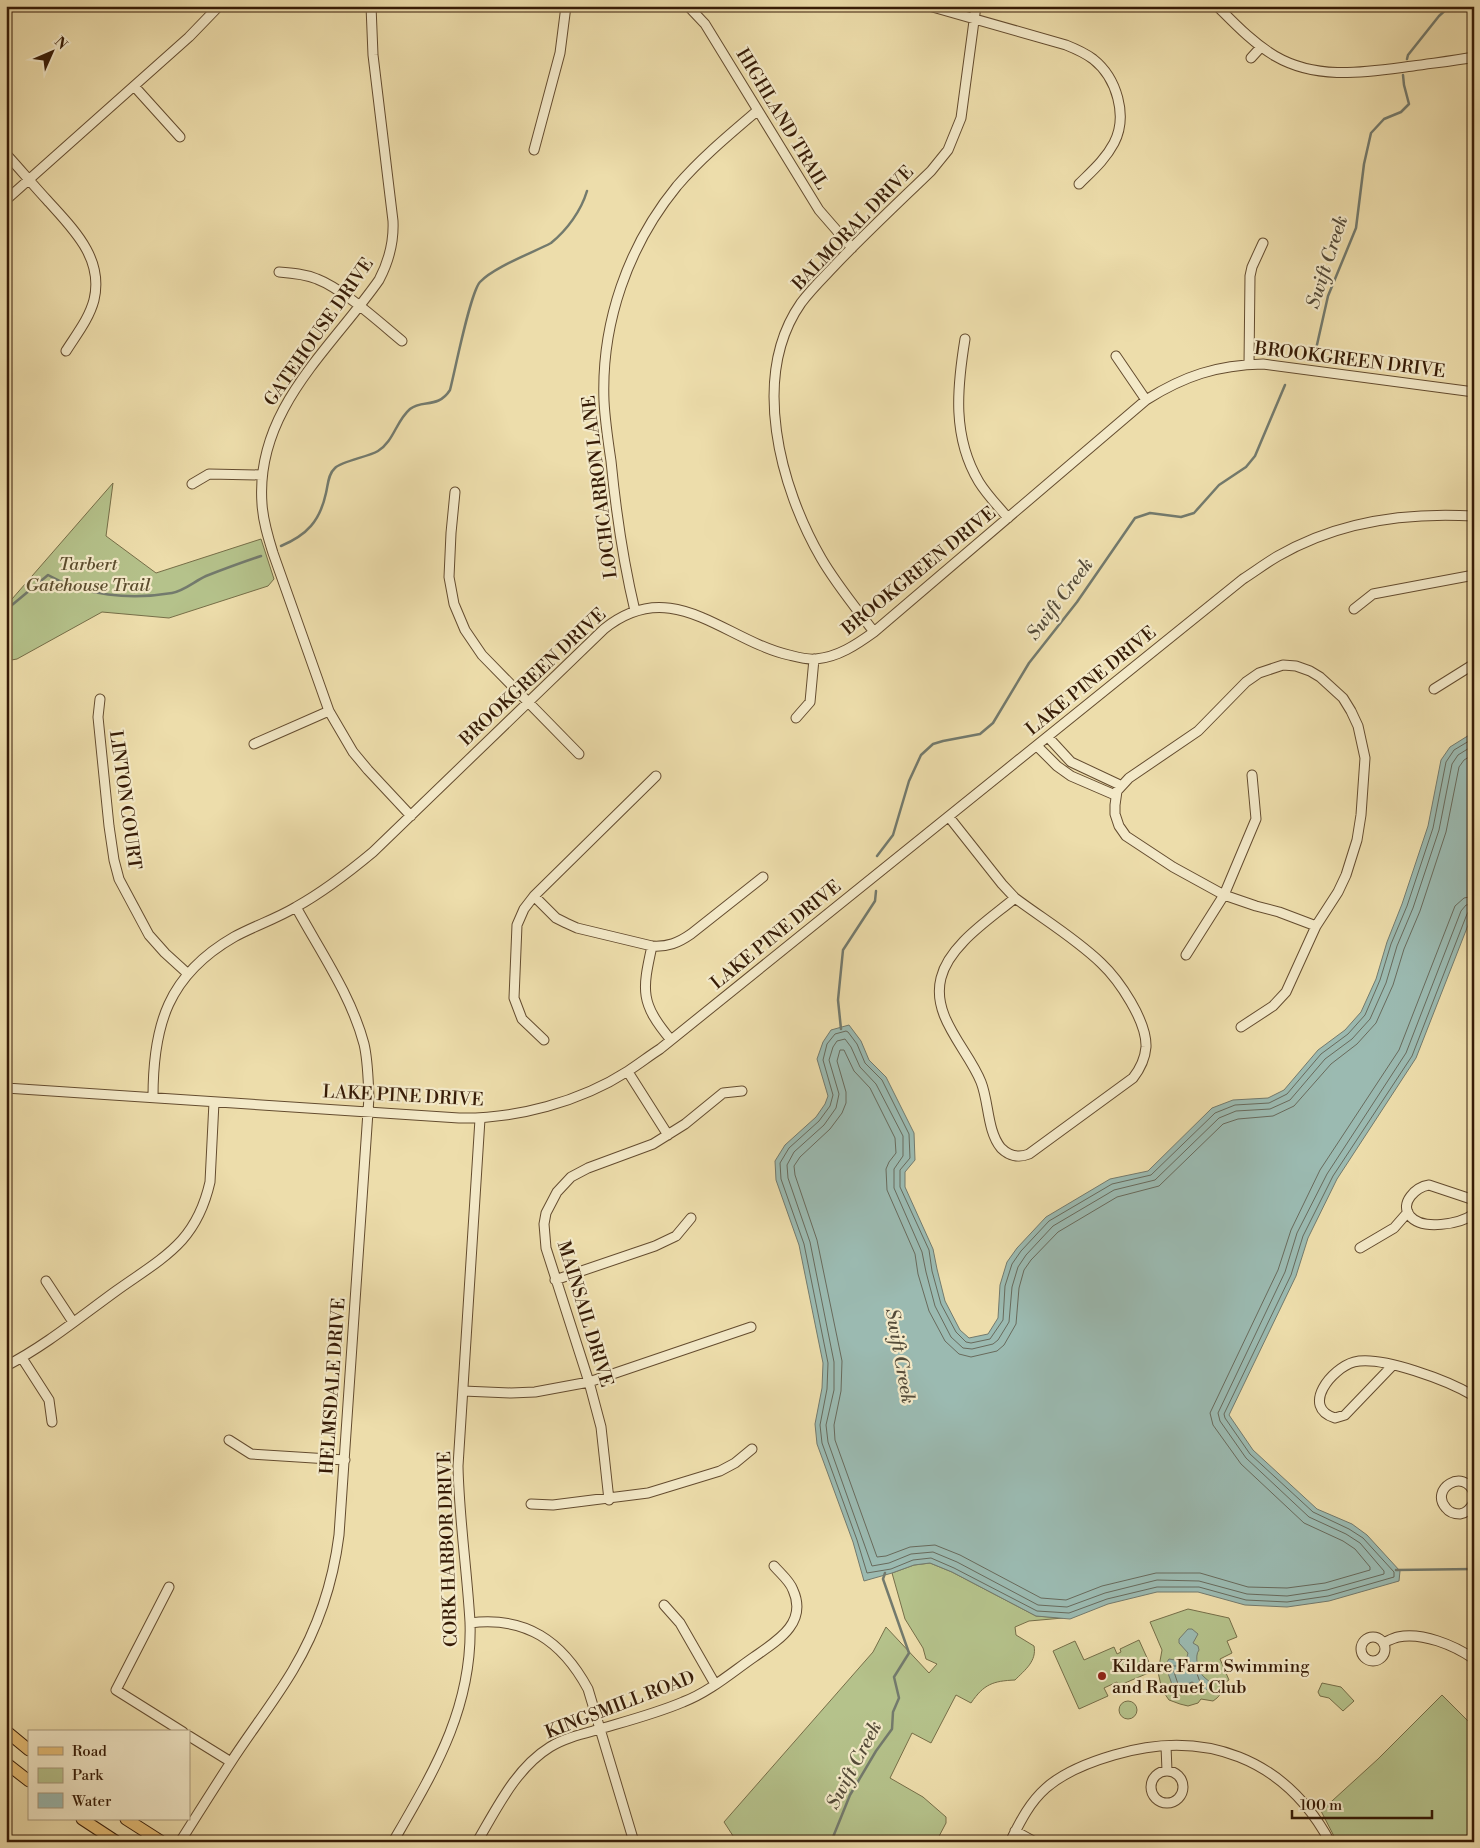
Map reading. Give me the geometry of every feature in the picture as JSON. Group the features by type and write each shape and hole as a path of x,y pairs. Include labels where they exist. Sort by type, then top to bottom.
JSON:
{"main road":[{"path":"6,1730 28,1749"},
{"path":"6,1763 28,1780"},
{"path":"84,1820 117,1842"},
{"path":"128,1820 162,1842"}],"street":[{"path":"6,200 189,37 219,6"},
{"name":"GATEHOUSE DRIVE","path":"372,6 373,54 393,221 393,235 386,266 379,280 307,372 285,404 270,439 262,476 262,506 270,544 329,711 353,752 411,816"},
{"path":"534,150 560,53 566,6"},
{"name":"HIGHLAND TRAIL","path":"688,6 705,24 819,210 852,248"},
{"path":"929,6 1066,45 1088,56 1107,73 1113,84 1119,104 1118,134 1102,161 1079,184"},
{"name":"BALMORAL DRIVE","path":"874,632 821,558 795,504 783,460 775,416 774,400 777,359 787,330 801,303 852,248 931,171 948,150 961,118 976,6"},
{"path":"1217,6 1261,47 1292,64 1314,70 1342,74 1362,73 1474,57"},
{"path":"1251,58 1261,47"},
{"path":"134,86 180,137"},
{"name":"LOCHCARRON LANE","path":"635,611 624,566 618,528 604,401 606,357 611,323 624,279 634,254 658,212 693,169 758,111"},
{"path":"6,154 78,234 92,260 95,274 93,302 87,319 66,351"},
{"path":"1249,364 1250,276 1263,243"},
{"path":"279,272 299,274 324,282 402,341"},
{"path":"965,339 960,370 958,408 961,437 978,480 1008,518"},
{"path":"1116,356 1146,400"},
{"name":"BROOKGREEN DRIVE","path":"153,1097 155,1045 158,1032 168,1006 187,973 211,952 235,936 296,907 361,862 411,816 604,628 618,618 635,611 653,607 686,611 699,615 766,648 795,657 814,659 828,656 849,649 874,632 1146,400 1175,383 1196,374 1213,369 1249,364 1278,365 1474,392"},
{"path":"192,484 209,474 262,476"},
{"path":"455,492 449,577 454,604 465,630 482,655 579,754"},
{"name":"LAKE PINE DRIVE","path":"6,1088 480,1119 558,1103 599,1087 628,1072 672,1040 1048,738 1242,579 1278,556 1335,531 1360,523 1418,515 1474,516"},
{"path":"1354,608 1373,594 1474,575"},
{"path":"796,718 810,702 814,659"},
{"path":"1434,689 1474,664"},
{"path":"1241,1027 1273,1006 1286,992 1316,926 1338,892 1346,875 1361,815 1365,758 1358,726 1351,711 1343,698 1320,677 1296,666 1283,665 1259,672 1246,682 1198,731 1120,786 1115,795 1116,814 1119,826 1126,836 1173,867 1224,894 1316,926"},
{"name":"LINTON COURT","path":"100,699 98,717 108,826 119,879 149,936 187,973"},
{"path":"254,744 329,711"},
{"path":"1048,738 1071,762 1120,786"},
{"path":"1037,746 1070,776 1115,795"},
{"path":"1186,955 1224,894 1256,819 1252,775"},
{"path":"544,1040 522,1019 514,998 517,925 524,908 656,776"},
{"path":"949,817 1015,898 1090,953 1102,964 1133,1006 1141,1024 1146,1045 1142,1063 1133,1078 1029,1154 1019,1156 1008,1154 997,1142 981,1082 947,1021 940,1002 939,993 946,964 958,947 1015,898"},
{"path":"534,896 556,918 577,928 652,946 671,946 682,941 763,876"},
{"name":"HELMSDALE DRIVE","path":"180,1842 293,1670 319,1617 336,1556 345,1460 369,1097 367,1064 364,1044 344,992 296,907"},
{"path":"652,946 645,979 647,1000 651,1013 672,1040"},
{"path":"628,1072 668,1134"},
{"name":"MAINSAIL DRIVE","path":"609,1500 601,1427 589,1382 546,1248 544,1224 550,1203 571,1177 588,1168 652,1144 685,1124 723,1094 742,1091"},
{"path":"6,1366 22,1358 170,1252 189,1231 199,1214 210,1182 214,1102"},
{"name":"CORK HARBOR DRIVE","path":"393,1842 427,1784 450,1736 469,1654 470,1623 458,1502 458,1466 480,1119"},
{"path":"1474,1200 1435,1186 1422,1186 1411,1196 1407,1205 1411,1218 1417,1221 1444,1224 1457,1222 1474,1214"},
{"path":"1360,1248 1394,1228 1408,1212"},
{"path":"555,1280 655,1246 676,1236 691,1218"},
{"path":"46,1280 73,1322"},
{"path":"463,1391 511,1394 535,1392 589,1382 751,1327"},
{"path":"22,1358 49,1400 52,1422"},
{"path":"1393,1365 1345,1414 1335,1418 1322,1411 1319,1400 1329,1380 1343,1366 1364,1361 1393,1365 1452,1384 1474,1396"},
{"path":"229,1440 251,1454 345,1460"},
{"path":"531,1504 553,1506 648,1494 720,1471 735,1463 752,1449"},
{"path":"1473,1488 1461,1481 1451,1482 1443,1490 1442,1501 1448,1510 1457,1514 1466,1512 1474,1502"},
{"name":"KINGSMILL ROAD","path":"477,1842 516,1778 527,1764 539,1754 559,1742 683,1702 716,1684 789,1630 794,1621 797,1608 793,1588 774,1566"},
{"path":"169,1587 116,1690 180,1730"},
{"path":"664,1605 680,1623 716,1684"},
{"path":"470,1623 505,1622 532,1630 555,1645 578,1670 588,1689 634,1842"},
{"path":"1383,1643 1396,1637 1422,1638 1455,1649 1474,1659"},
{"path":"190,1737 231,1762"},
{"path":"1166,1746 1167,1771"},
{"path":"1010,1842 1024,1814 1037,1797 1047,1787 1067,1774 1090,1763 1137,1748 1166,1746 1192,1746 1218,1750 1241,1757 1261,1767 1296,1794 1316,1820 1327,1841"},
{"path":"1015,1831 1035,1842"}],"green space":[{"name":"Tarbert Gatehouse Trail","path":"113,483 106,536 156,573 261,539 274,579 268,586 169,618 102,612 17,659 6,661 6,602 12,599"},
{"path":"930,1563 952,1572 1036,1616 1063,1618 1029,1621 1015,1627 1016,1635 1034,1646 1032,1661 1023,1673 1015,1680 1001,1681 990,1685 980,1692 971,1703 956,1695 931,1743 912,1733 890,1778 923,1797 946,1817 946,1823 936,1842 737,1842 724,1822 873,1652 886,1627 929,1673 937,1664 926,1659 923,1648 905,1619 892,1573 914,1565"},
{"path":"1188,1609 1229,1618 1237,1637 1227,1641 1232,1653 1220,1659 1229,1680 1221,1685 1220,1694 1213,1701 1201,1699 1198,1703 1188,1706 1169,1700 1162,1690 1158,1672 1162,1650 1150,1622"},
{"name":"Kildare Farm Swimming and Raquet Club","path":"1139,1640 1153,1671 1118,1686 1117,1682 1104,1688 1108,1696 1079,1709 1053,1651 1075,1641 1084,1660 1114,1647 1117,1654 1121,1652 1120,1649"},
{"path":"1322,1683 1341,1687 1354,1701 1343,1711 1329,1698 1320,1696 1318,1692"},
{"path":"1442,1695 1474,1727 1474,1842 1337,1842 1321,1811 1378,1759"},
{"path":"1128,1701 1134,1704 1137,1710 1134,1716 1128,1719 1122,1716 1119,1710 1122,1704"}],"water":[{"path":"1474,732 1474,910 1416,1058 1337,1179 1308,1238 1296,1276 1229,1415 1253,1450 1317,1509 1352,1524 1367,1535 1400,1571 1399,1581 1329,1601 1287,1607 1245,1605 1198,1592 1157,1592 1108,1604 1070,1619 1036,1616 952,1572 930,1563 914,1565 864,1581 853,1542 817,1444 815,1424 822,1388 823,1363 799,1245 776,1180 775,1161 785,1145 816,1117 828,1096 817,1059 823,1042 831,1030 849,1025 861,1041 869,1060 886,1077 914,1133 915,1160 905,1172 905,1187 933,1249 945,1301 960,1330 969,1338 988,1334 998,1318 1000,1285 1007,1262 1017,1248 1046,1217 1110,1179 1148,1171 1212,1108 1233,1100 1268,1098 1284,1090 1318,1050 1345,1030 1361,1012 1376,979 1428,826 1441,760 1450,747"},
{"path":"1188,1629 1192,1629 1198,1634 1193,1643 1198,1646 1199,1650 1197,1664 1202,1675 1211,1683 1203,1692 1192,1687 1182,1693 1177,1692 1173,1687 1165,1665 1169,1659 1181,1661 1187,1657 1188,1653 1179,1643 1179,1639"}],"waterway":[{"name":"Swift Creek","path":"1407,59 1408,55 1439,16 1450,6"},
{"name":"Swift Creek","path":"1314,358 1328,296 1356,228 1364,164 1371,133 1384,119 1401,112 1409,104 1403,75"},
{"path":"281,546 305,532 316,519 323,503 330,476 335,468 343,463 378,451 388,442 401,419 410,409 420,404 435,402 445,396 450,390 467,316 480,282 494,271 551,243 573,220 587,191"},
{"name":"Swift Creek","path":"877,856 893,835 909,781 921,755 933,744 980,734 993,723 1029,663 1077,602 1135,518 1150,513 1181,517 1194,513 1219,485 1246,467 1255,456 1285,385"},
{"path":"6,610 48,575 77,588 92,592 124,596 156,595 176,592 206,576 261,556"},
{"name":"Swift Creek","path":"841,1029 838,1000 843,950 875,901 876,891"},
{"path":"1396,1570 1474,1569"},
{"name":"Swift Creek","path":"831,1842 850,1795 876,1751 892,1729 893,1712 899,1698 894,1677 909,1653 883,1579 885,1573"}],"place":[{"name":"Kildare Farm Swimming and Raquet Club","path":"1102,1676"}]}
